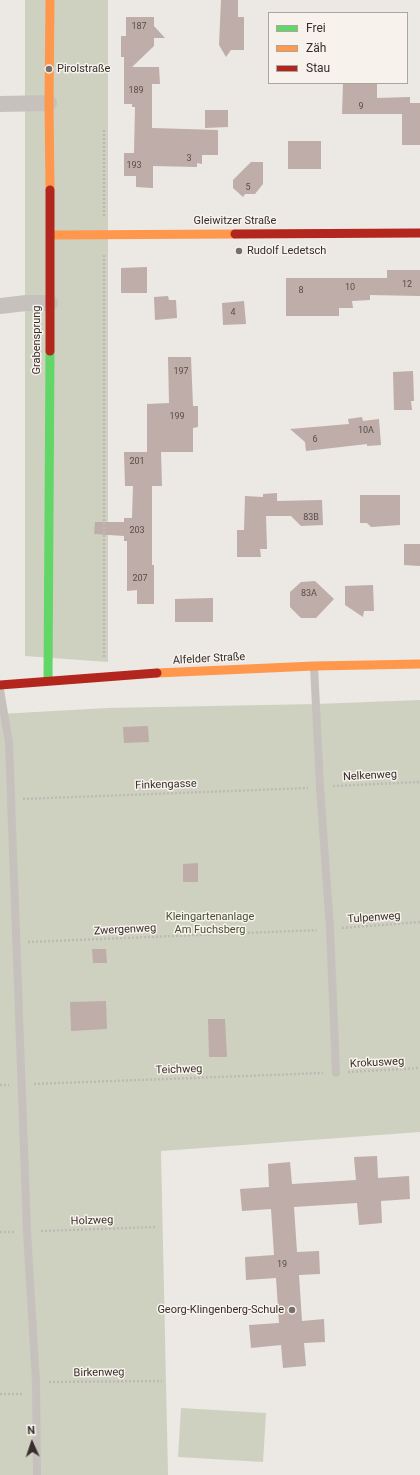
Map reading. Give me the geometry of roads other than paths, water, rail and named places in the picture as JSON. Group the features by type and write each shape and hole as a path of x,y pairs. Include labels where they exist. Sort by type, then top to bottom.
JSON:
{"street":[{"name":"Grabensprung","path":"48,680 51,235 49,103 50,0"},
{"path":"0,104 49,103"},
{"name":"Gleiwitzer Straße","path":"51,235 420,232"},
{"path":"0,306 26,303 50,303"},
{"name":"Alfelder Straße","path":"0,685 104,676 314,666 420,664"}],"lane":[{"path":"314,666 320,787 330,929 336,1073"},
{"path":"0,690 9,743 12,799 27,1231 36,1382 37,1475"}],"place":[{"name":"Pirolstraße","path":"49,69"},
{"name":"Rudolf Ledetsch","path":"239,251"},
{"name":"Georg-Klingenberg-Schule","path":"292,1310"}],"park label":[{"name":"Kleingartenanlage Am Fuchsberg","path":"210,923"}]}
